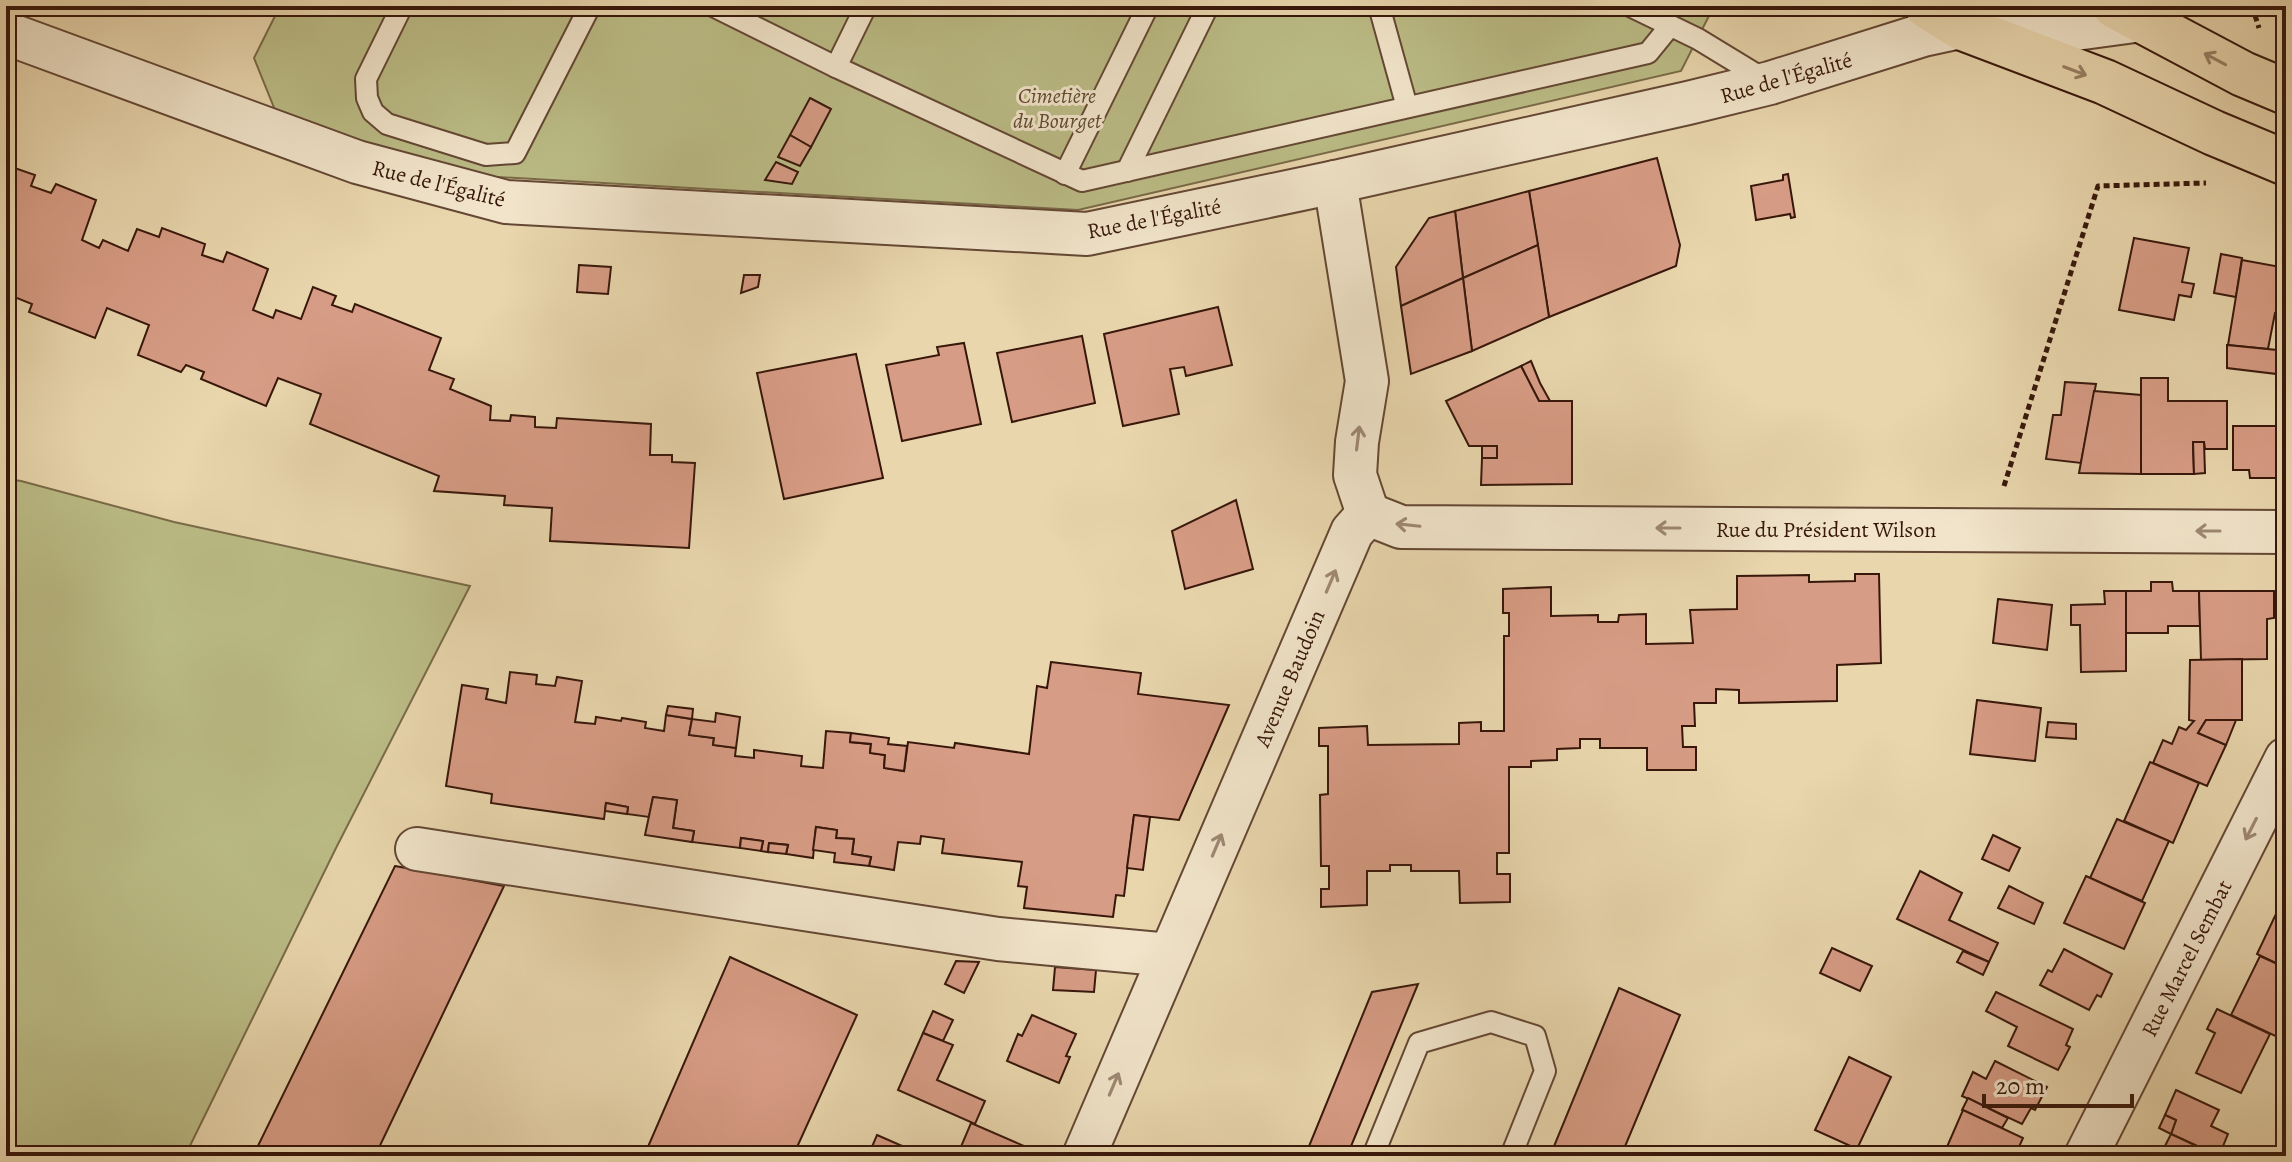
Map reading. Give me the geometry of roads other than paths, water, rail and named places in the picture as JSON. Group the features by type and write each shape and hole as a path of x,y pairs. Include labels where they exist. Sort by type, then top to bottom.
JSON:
{"main road":[{"path":"2139,11 2243,74 2286,92"},
{"path":"1956,13 2286,163"}],"street":[{"name":"Rue de l'Égalité","path":"6,33 357,162 506,202 1087,234 1335,182 1770,83 1923,35 1956,13 2068,30 2139,11"},
{"path":"1335,182 1367,381 1355,475 1368,514"},
{"name":"Rue du Président Wilson","path":"1368,514 1401,527 2286,532"},
{"name":"Avenue Baudoin","path":"1084,1156 1352,532 1368,514"},
{"name":"Rue Marcel Sembat","path":"2086,1156 2286,759"},
{"path":"417,849 998,939 1170,955"}],"lane":[{"path":"402,6 366,79 367,98 373,112 387,124 486,155 515,153 590,6"},
{"path":"713,6 836,67 1082,181 1648,53 1670,26"},
{"path":"836,67 866,6"},
{"path":"1065,174 1148,6"},
{"path":"1127,171 1208,6"},
{"path":"1379,6 1407,107"},
{"path":"1630,6 1698,39 1770,83"},
{"path":"1373,1156 1419,1043 1491,1022 1535,1036 1545,1071 1511,1156"}],"park label":[{"name":"Cimetière du Bourget","path":"1057,108"}]}
